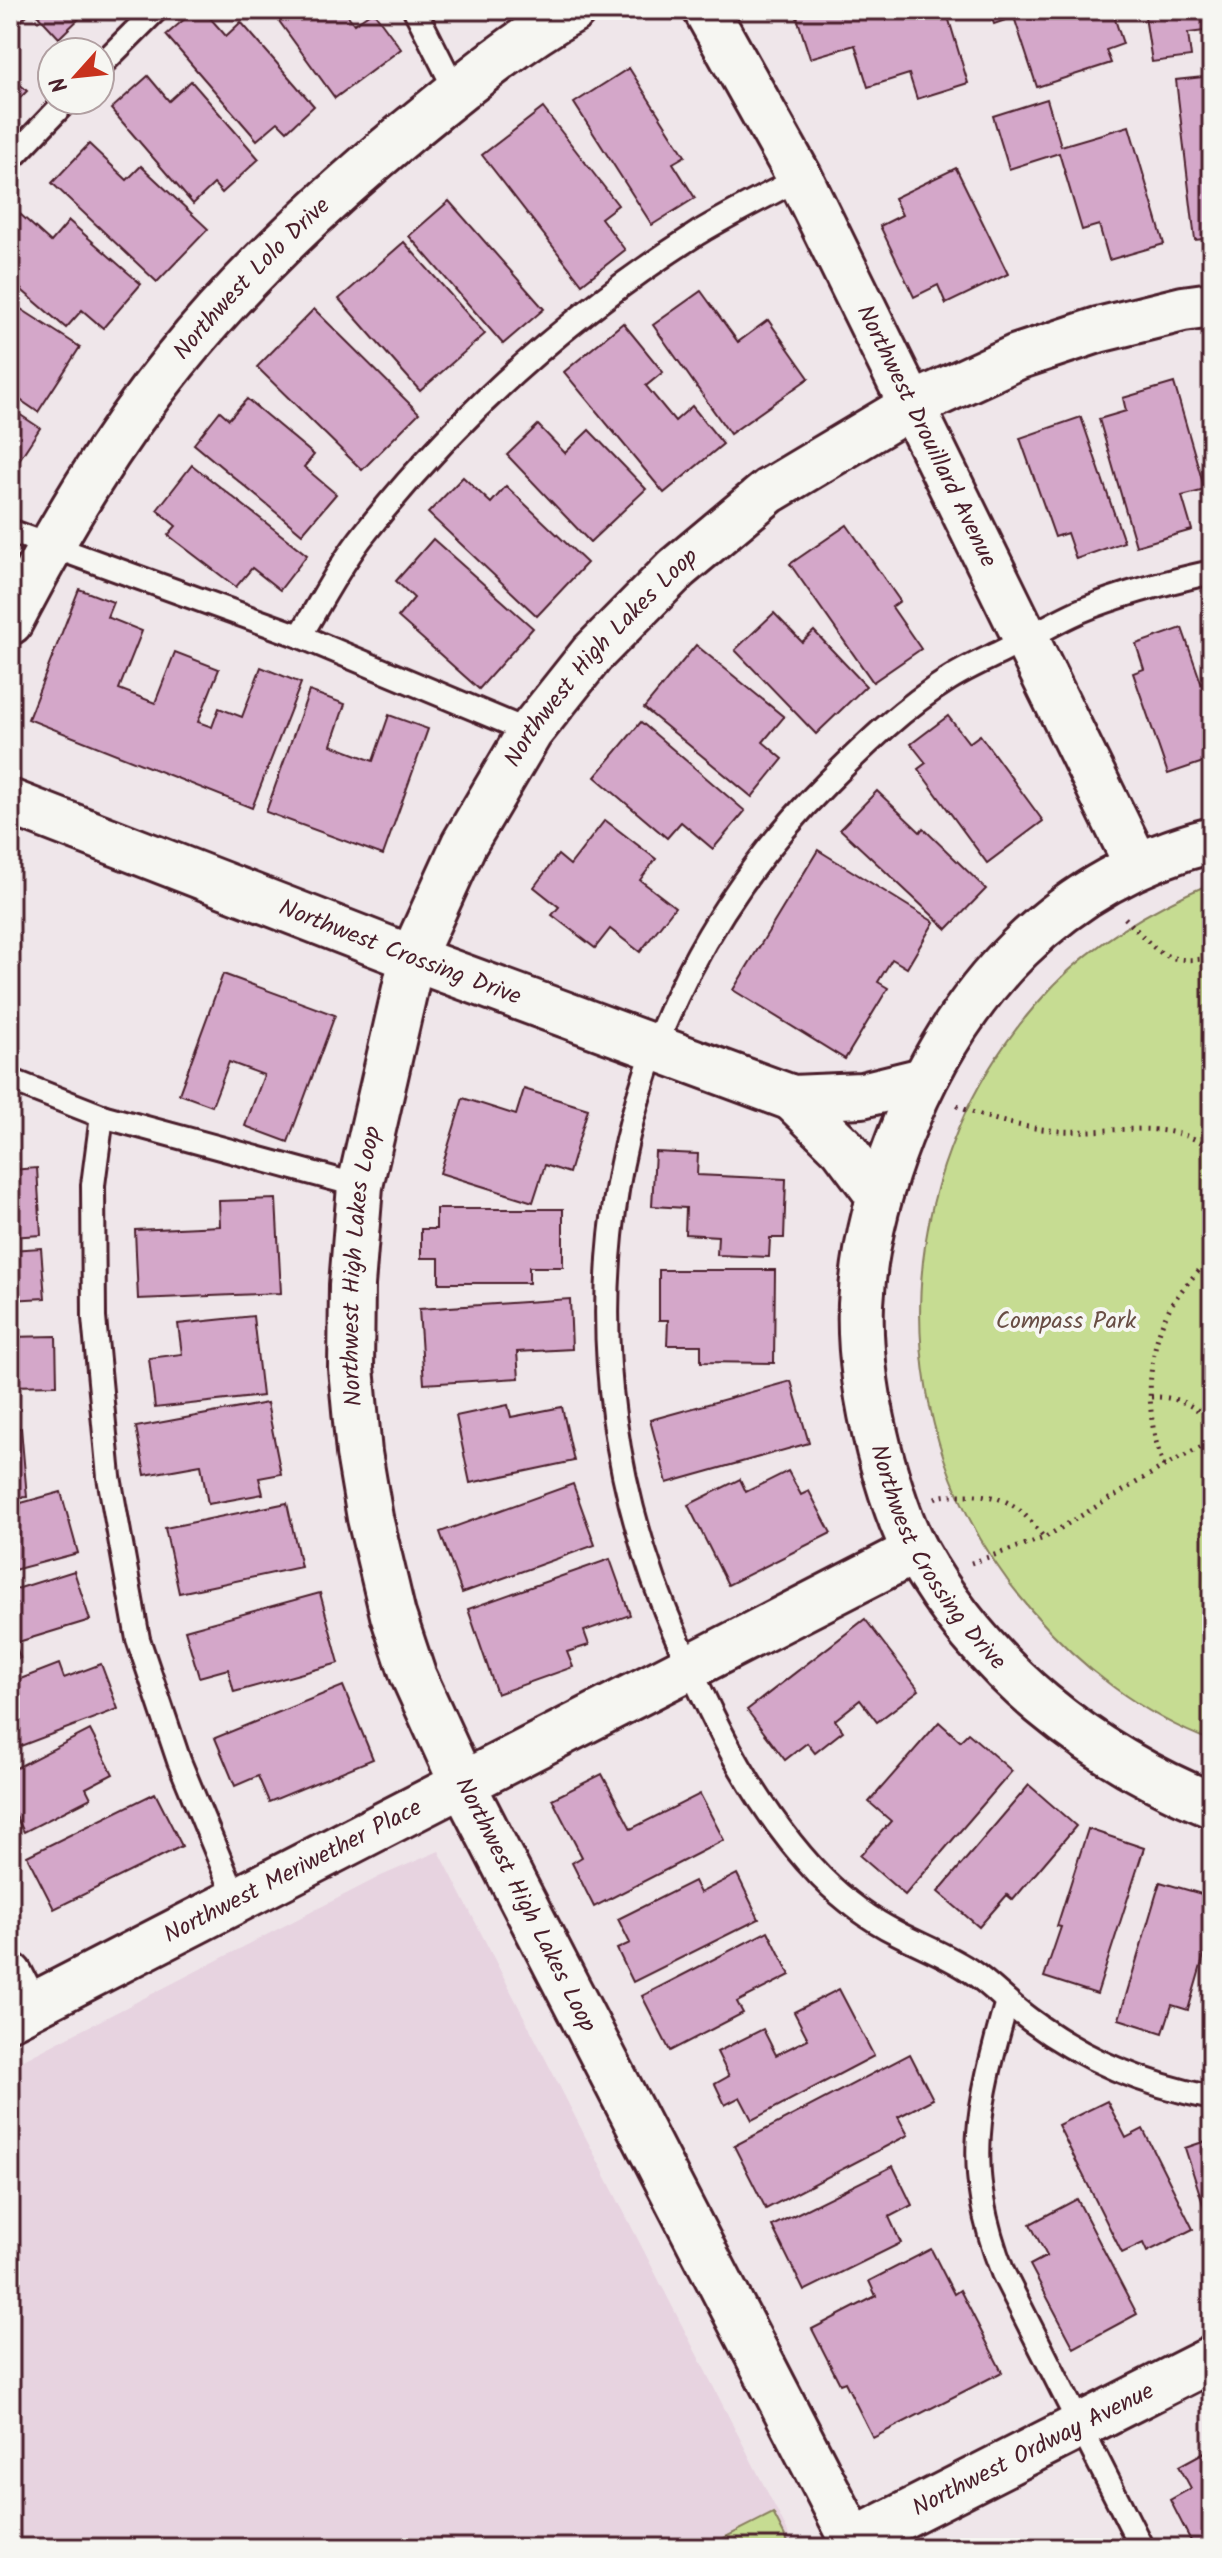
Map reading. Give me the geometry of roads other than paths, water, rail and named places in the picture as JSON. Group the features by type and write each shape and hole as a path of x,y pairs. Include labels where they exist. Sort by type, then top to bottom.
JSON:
{"street":[{"name":"Northwest Lolo Drive","path":"10,622 30,538 108,452 174,361 241,286 352,178 456,91 550,23 573,10"},
{"name":"Northwest Drouillard Avenue","path":"706,10 800,178 1137,865"},
{"name":"Northwest High Lakes Loop","path":"855,2544 462,1783 425,1704 402,1643 370,1518 359,1453 351,1368 352,1285 360,1186 412,958 464,844 530,732 592,654 677,568 769,491 913,405 1017,357 1084,334 1183,309 1212,305"},
{"name":"Northwest Crossing Drive","path":"10,802 412,958 792,1098 862,1095 922,1084"},
{"name":"Northwest Crossing Drive","path":"1212,840 1137,865 1089,891 1022,943 959,1018 922,1084 879,1196 865,1261 861,1339 876,1436 917,1550 975,1638 1022,1689 1117,1760 1168,1787 1212,1805"},
{"name":"Northwest Crossing Drive","path":"792,1098 843,1148 879,1196"},
{"name":"Northwest Meriwether Place","path":"16,2000 236,1899 917,1550"},
{"name":"Northwest Ordway Avenue","path":"855,2544 1079,2425 1212,2359"}],"lane":[{"path":"116,50 156,10"},
{"path":"415,10 456,91"},
{"path":"10,160 52,116"},
{"path":"300,636 363,535 430,457 512,374 594,305 699,233 800,178"},
{"path":"30,538 300,636 530,732"},
{"path":"1212,572 1134,591 1079,612 949,678 861,749 804,807 756,866 718,921 683,981 655,1046 625,1147 615,1205 607,1295 609,1382 621,1465 638,1538 657,1593 718,1726 759,1798 791,1843 837,1893 881,1925 977,1975 1053,2036 1112,2069 1145,2083 1212,2098"},
{"path":"10,1080 102,1116 360,1186"},
{"path":"102,1116 93,1185 94,1318 109,1477 138,1639 179,1761 236,1899"},
{"path":"1007,2001 986,2083 977,2136 982,2207 1003,2273 1142,2548"}],"park label":[{"name":"Compass Park","path":"1066,1321"}]}
